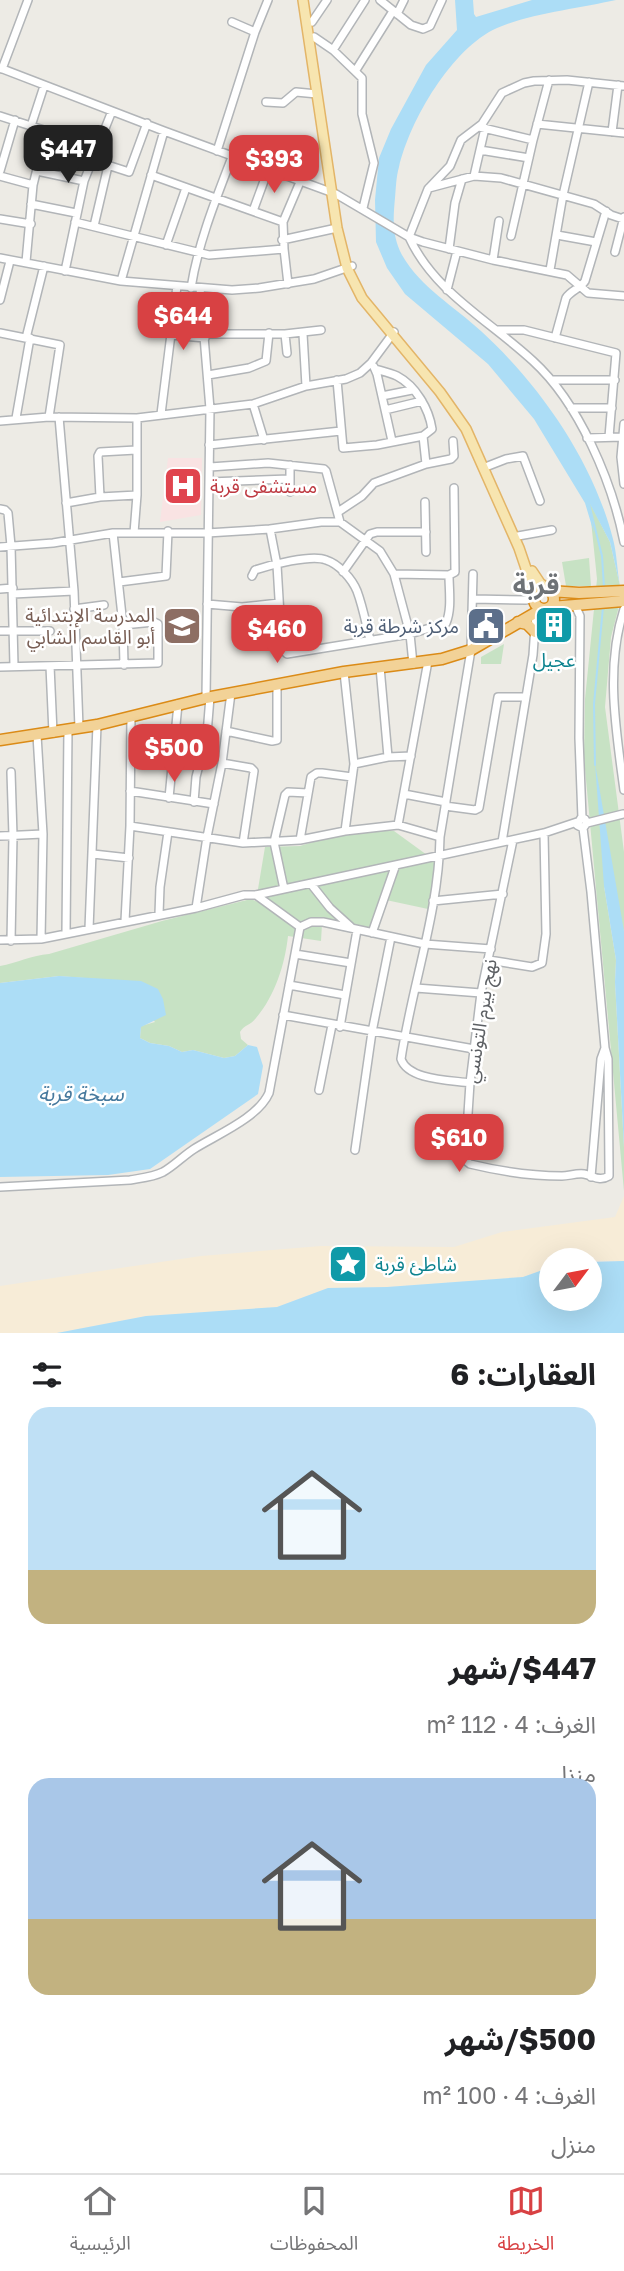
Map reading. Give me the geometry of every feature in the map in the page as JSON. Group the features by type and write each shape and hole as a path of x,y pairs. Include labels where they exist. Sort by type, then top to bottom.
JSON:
{"highway":[{"path":"521,620 541,590 585,602"},
{"path":"0,740 97,725 231,693 344,672 413,664 471,650 543,609 554,600 549,591"},
{"path":"535,598 537,606 543,609 585,602 624,601"},
{"path":"521,620 535,632"}],"main road":[{"path":"303,0 334,193 350,267"},
{"path":"309,0 337,228 350,267 393,334 466,429 519,548 535,598"},
{"path":"393,334 460,414 488,466 531,569 549,591"}],"street":[{"path":"28,0 1,69 334,193 409,237 493,260 571,276 588,293 624,296"},
{"path":"217,151 268,0"},
{"path":"312,22 327,0"},
{"path":"332,50 365,0"},
{"path":"380,0 411,25 423,29 426,29 442,0"},
{"path":"356,70 404,0"},
{"path":"232,22 255,33"},
{"path":"314,37 356,70 363,83 362,114 374,163 366,210"},
{"path":"511,236 549,80"},
{"path":"474,176 482,127 502,93 524,83 549,80 621,85 612,132"},
{"path":"550,270 563,195 589,82"},
{"path":"31,126 44,86"},
{"path":"266,102 283,103 296,92 317,94"},
{"path":"65,271 83,181 112,111"},
{"path":"0,116 97,147"},
{"path":"15,120 0,174 33,185"},
{"path":"92,160 129,172 147,123"},
{"path":"537,124 624,134"},
{"path":"409,237 428,189 450,166 461,140 482,127 533,139"},
{"path":"121,281 164,131"},
{"path":"26,262 33,185 46,132"},
{"path":"480,150 529,158"},
{"path":"191,288 216,197 232,157"},
{"path":"94,226 108,166"},
{"path":"253,211 268,170"},
{"path":"37,171 83,181"},
{"path":"151,175 283,222"},
{"path":"428,189 474,176 501,178 594,204 624,218 615,252"},
{"path":"447,290 453,250 455,202 462,179"},
{"path":"288,284 282,240 283,222 300,182"},
{"path":"166,245 186,188"},
{"path":"31,204 94,226 199,254 227,256 284,249"},
{"path":"555,338 566,298 585,281 606,211"},
{"path":"0,219 31,224"},
{"path":"493,260 499,221"},
{"path":"282,240 337,228"},
{"path":"557,235 596,242"},
{"path":"409,237 425,265 447,290 498,330 552,380 571,408 611,492 624,542"},
{"path":"0,258 121,281 232,290 314,279 350,267"},
{"path":"0,300 10,261"},
{"path":"16,418 28,338 44,266"},
{"path":"161,414 177,286"},
{"path":"194,802 196,777 207,734 208,698 206,604 210,409 200,288"},
{"path":"498,330 516,328 614,351 617,356 609,437"},
{"path":"171,335 303,334 321,330"},
{"path":"208,375 249,368 266,361 269,333"},
{"path":"0,334 58,344 61,347 49,417"},
{"path":"285,334 287,353"},
{"path":"303,334 306,386"},
{"path":"0,421 49,417 137,418 253,404 306,386 360,373 373,366 393,334"},
{"path":"337,380 343,447 377,445 423,436 432,429 422,401 412,390 396,375 373,366"},
{"path":"373,366 392,441"},
{"path":"552,380 615,380"},
{"path":"382,396 412,390"},
{"path":"385,410 422,401"},
{"path":"253,404 264,440"},
{"path":"571,408 612,408"},
{"path":"59,417 74,591 76,666 66,933"},
{"path":"134,533 137,418"},
{"path":"624,424 624,484"},
{"path":"209,445 341,431"},
{"path":"423,436 426,464"},
{"path":"586,438 622,437"},
{"path":"338,512 362,496 374,483 426,464 453,458 453,441"},
{"path":"100,497 100,452 136,450"},
{"path":"488,466 523,456 540,500"},
{"path":"210,467 258,463 325,470 340,522"},
{"path":"289,465 290,492"},
{"path":"209,482 289,478"},
{"path":"394,574 449,575 455,572 454,488"},
{"path":"66,503 100,497 136,495"},
{"path":"425,502 426,552"},
{"path":"0,509 8,513 11,546 14,666"},
{"path":"0,547 113,533 207,533 340,522 380,551 394,574 410,634 413,664"},
{"path":"270,529 277,565 282,649 287,654 410,634 446,623 449,612 449,575"},
{"path":"518,536 552,530"},
{"path":"119,582 166,576 168,531"},
{"path":"343,572 370,534 426,532"},
{"path":"113,533 124,625 124,665"},
{"path":"252,576 255,570 277,565 327,560 343,572 356,589 369,640"},
{"path":"470,1083 413,1073 401,1059 433,901 440,857 440,836 471,650 473,574"},
{"path":"0,589 74,591"},
{"path":"473,599 535,598"},
{"path":"624,601 621,637 613,676 624,790"},
{"path":"585,602 580,616 579,738 583,824 608,1059 609,1176 606,1179 597,1179 591,1177 601,1059 605,1048"},
{"path":"206,604 242,607 279,603"},
{"path":"74,609 104,605"},
{"path":"502,842 535,632 543,609"},
{"path":"0,667 158,663 159,625 154,622 124,625"},
{"path":"0,631 51,631"},
{"path":"398,825 428,661"},
{"path":"50,666 53,733"},
{"path":"380,667 388,758"},
{"path":"344,672 354,764 345,831"},
{"path":"226,731 277,740 277,685"},
{"path":"196,908 222,763 231,693"},
{"path":"404,794 475,810 479,808 498,696 526,697"},
{"path":"169,798 178,704"},
{"path":"615,712 624,713"},
{"path":"125,921 130,826 131,716"},
{"path":"89,929 97,725"},
{"path":"37,735 43,834 41,939"},
{"path":"354,764 411,756"},
{"path":"222,763 251,768 254,771 243,844"},
{"path":"11,772 11,940"},
{"path":"300,840 311,777 317,773 352,777"},
{"path":"130,792 214,804"},
{"path":"284,888 274,842 286,793 308,793"},
{"path":"0,940 41,939 196,908 244,895 256,895 395,867 623,814"},
{"path":"130,826 243,844 300,840 398,825 440,836"},
{"path":"159,914 167,832"},
{"path":"0,836 43,834"},
{"path":"489,960 532,967 542,963 546,934 544,834"},
{"name":"نهج بيرم التونسي","path":"513,841 481,993 470,1083 465,1151 467,1163 509,1171 562,1176 583,1174 591,1177"},
{"path":"93,854 129,858"},
{"path":"372,933 395,867"},
{"path":"312,884 330,908 355,930"},
{"path":"433,901 503,894"},
{"path":"256,895 300,927"},
{"path":"300,927 316,921 425,944 491,949"},
{"path":"0,1187 130,1180 151,1176 164,1171 195,1148 223,1134 264,1103 269,1093 300,927"},
{"path":"319,1090 345,995 355,930"},
{"path":"355,1150 372,1032 391,937"},
{"path":"295,954 351,963"},
{"path":"289,985 345,995"},
{"path":"416,988 481,993"},
{"path":"283,1016 474,1049"}],"shaded area":[{"name":"مستشفى قربة","path":"168,458 202,458 201,515 160,522"}],"green space":[{"path":"589,501 610,542 620,586 618,610 611,637 605,707 624,852 624,931 604,886 616,960 624,1191 584,758 585,699 597,579"},
{"path":"589,558 591,586 566,586 562,562"},
{"path":"504,644 501,664 481,664 481,657"},
{"path":"376,829 394,831 438,863 428,909 386,900 378,932 322,924 321,941 288,936 282,968 274,990 256,1018 240,1032 241,1039 248,1045 235,1056 224,1058 193,1050 182,1052 140,1038 141,1026 155,1022 122,981 59,976 0,983 0,966 162,921 251,899 258,902 265,847 300,846 342,833"}],"sand":[{"name":"شاطئ قربة","path":"624,1196 624,1261 602,1261 602,1248 539,1248 539,1271 523,1277 387,1287 328,1288 277,1307 146,1316 57,1333 0,1333 0,1286 201,1256 321,1246 454,1247 502,1232 615,1217"}],"water":[{"path":"455,0 473,0 476,17 532,0 616,0 510,23 480,38 464,52 435,87 413,128 398,171 394,220 399,248 410,267 428,287 503,352 562,426 592,481 604,510 614,545 620,586 610,542 590,504 594,533 585,503 534,419 488,364 405,294 387,268 376,242 375,200 379,158 391,129 426,65 457,30"},
{"path":"595,763 624,931 624,1147 616,960 604,886"},
{"name":"سبخة قربة","path":"59,976 141,981 158,989 166,1015 141,1027 140,1038 150,1043 169,1046 182,1052 193,1050 224,1058 235,1056 248,1045 257,1047 263,1066 258,1094 150,1169 108,1175 0,1177 0,983"},
{"path":"624,1261 624,1333 57,1333 146,1316 277,1307 328,1288 387,1287 523,1277 539,1271 539,1311 602,1311 602,1262"}],"waterway":[{"path":"588,500 602,556 604,587"},
{"path":"595,765 594,704 603,607"}],"place":[{"name":"مستشفى قربة","path":"183,486"},
{"name":"عجيل","path":"554,625"},
{"name":"المدرسة الإبتدائية أبو القاسم الشابي","path":"182,626"},
{"name":"مركز شرطة قربة","path":"486,626"},
{"name":"شاطئ قربة","path":"348,1264"}],"district":[{"name":"قربة","path":"536,585"}]}
